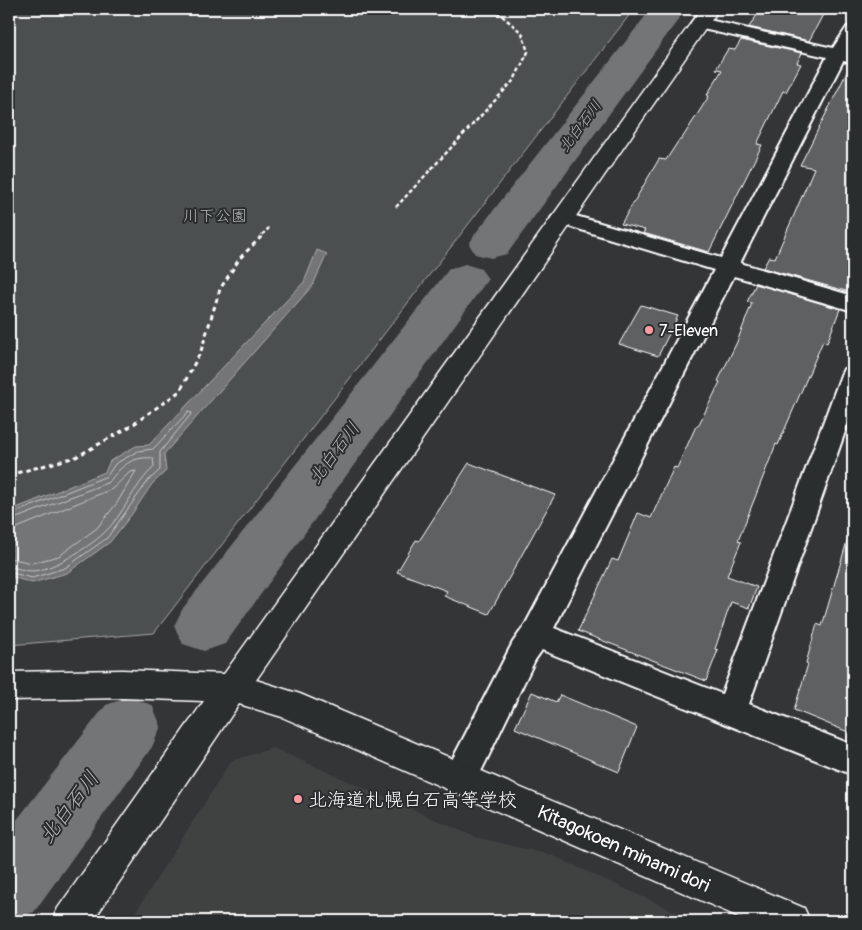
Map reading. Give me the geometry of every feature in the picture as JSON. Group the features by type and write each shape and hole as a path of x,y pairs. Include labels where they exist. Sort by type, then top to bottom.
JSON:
{"street":[{"path":"71,921 232,688 705,16 846,56"},
{"path":"461,777 524,651 536,634 728,267 846,56 853,31"},
{"path":"562,218 853,304"},
{"path":"731,711 853,375"},
{"path":"536,634 853,760"},
{"name":"Kitagokoen minami dori","path":"9,686 122,684 232,688 288,704 461,777 791,921"}],"path":[{"path":"396,207 514,80 528,52 522,33 494,9"},
{"path":"9,475 76,457 131,426 180,391 201,350 220,289 240,258 269,228"}],"shaded area":[{"name":"北海道札幌白石高等学校","path":"273,748 475,837 551,855 696,921 130,921 231,761"}],"green space":[{"name":"川下公園","path":"9,9 634,9 154,633 9,645"}],"water":[{"path":"317,250 327,254 313,285 164,454 166,471 152,484 110,542 67,573 32,583 9,576 9,511 105,472 110,461 136,446 149,445 304,282"}],"building":[{"path":"761,9 826,9 809,41 749,27"},
{"path":"741,40 802,53 797,63 801,64 786,92 783,91 757,144 762,145 709,252 643,233 645,230 621,224 659,159 666,160 709,96 707,95 722,70 716,69 728,49 735,50"},
{"path":"851,64 853,65 853,293 763,268 769,257 775,258 794,215 814,168 800,165"},
{"path":"756,284 840,309 827,343 823,341 778,445 776,444 738,541 741,542 727,576 757,587 749,608 731,602 715,649 718,650 706,681 578,631 612,559 618,561 638,513 651,518 674,467 677,468 696,426 698,426 720,382 718,381 737,342 752,303 747,302"},
{"name":"7-Eleven","path":"641,305 678,316 658,356 619,344"},
{"path":"469,463 555,495 489,614 444,596 447,591 397,572 416,540 419,541"},
{"path":"847,541 853,542 853,734 794,710 808,664 806,663 817,624 822,626"},
{"path":"532,692 556,702 560,695 637,727 619,772 515,728"}],"waterway":[{"name":"北白石川","path":"491,244 669,9"},
{"name":"北白石川","path":"204,626 465,279"},
{"name":"北白石川","path":"9,887 129,726"}],"place":[{"name":"7-Eleven","path":"649,330"},
{"name":"北海道札幌白石高等学校","path":"298,799"}]}
